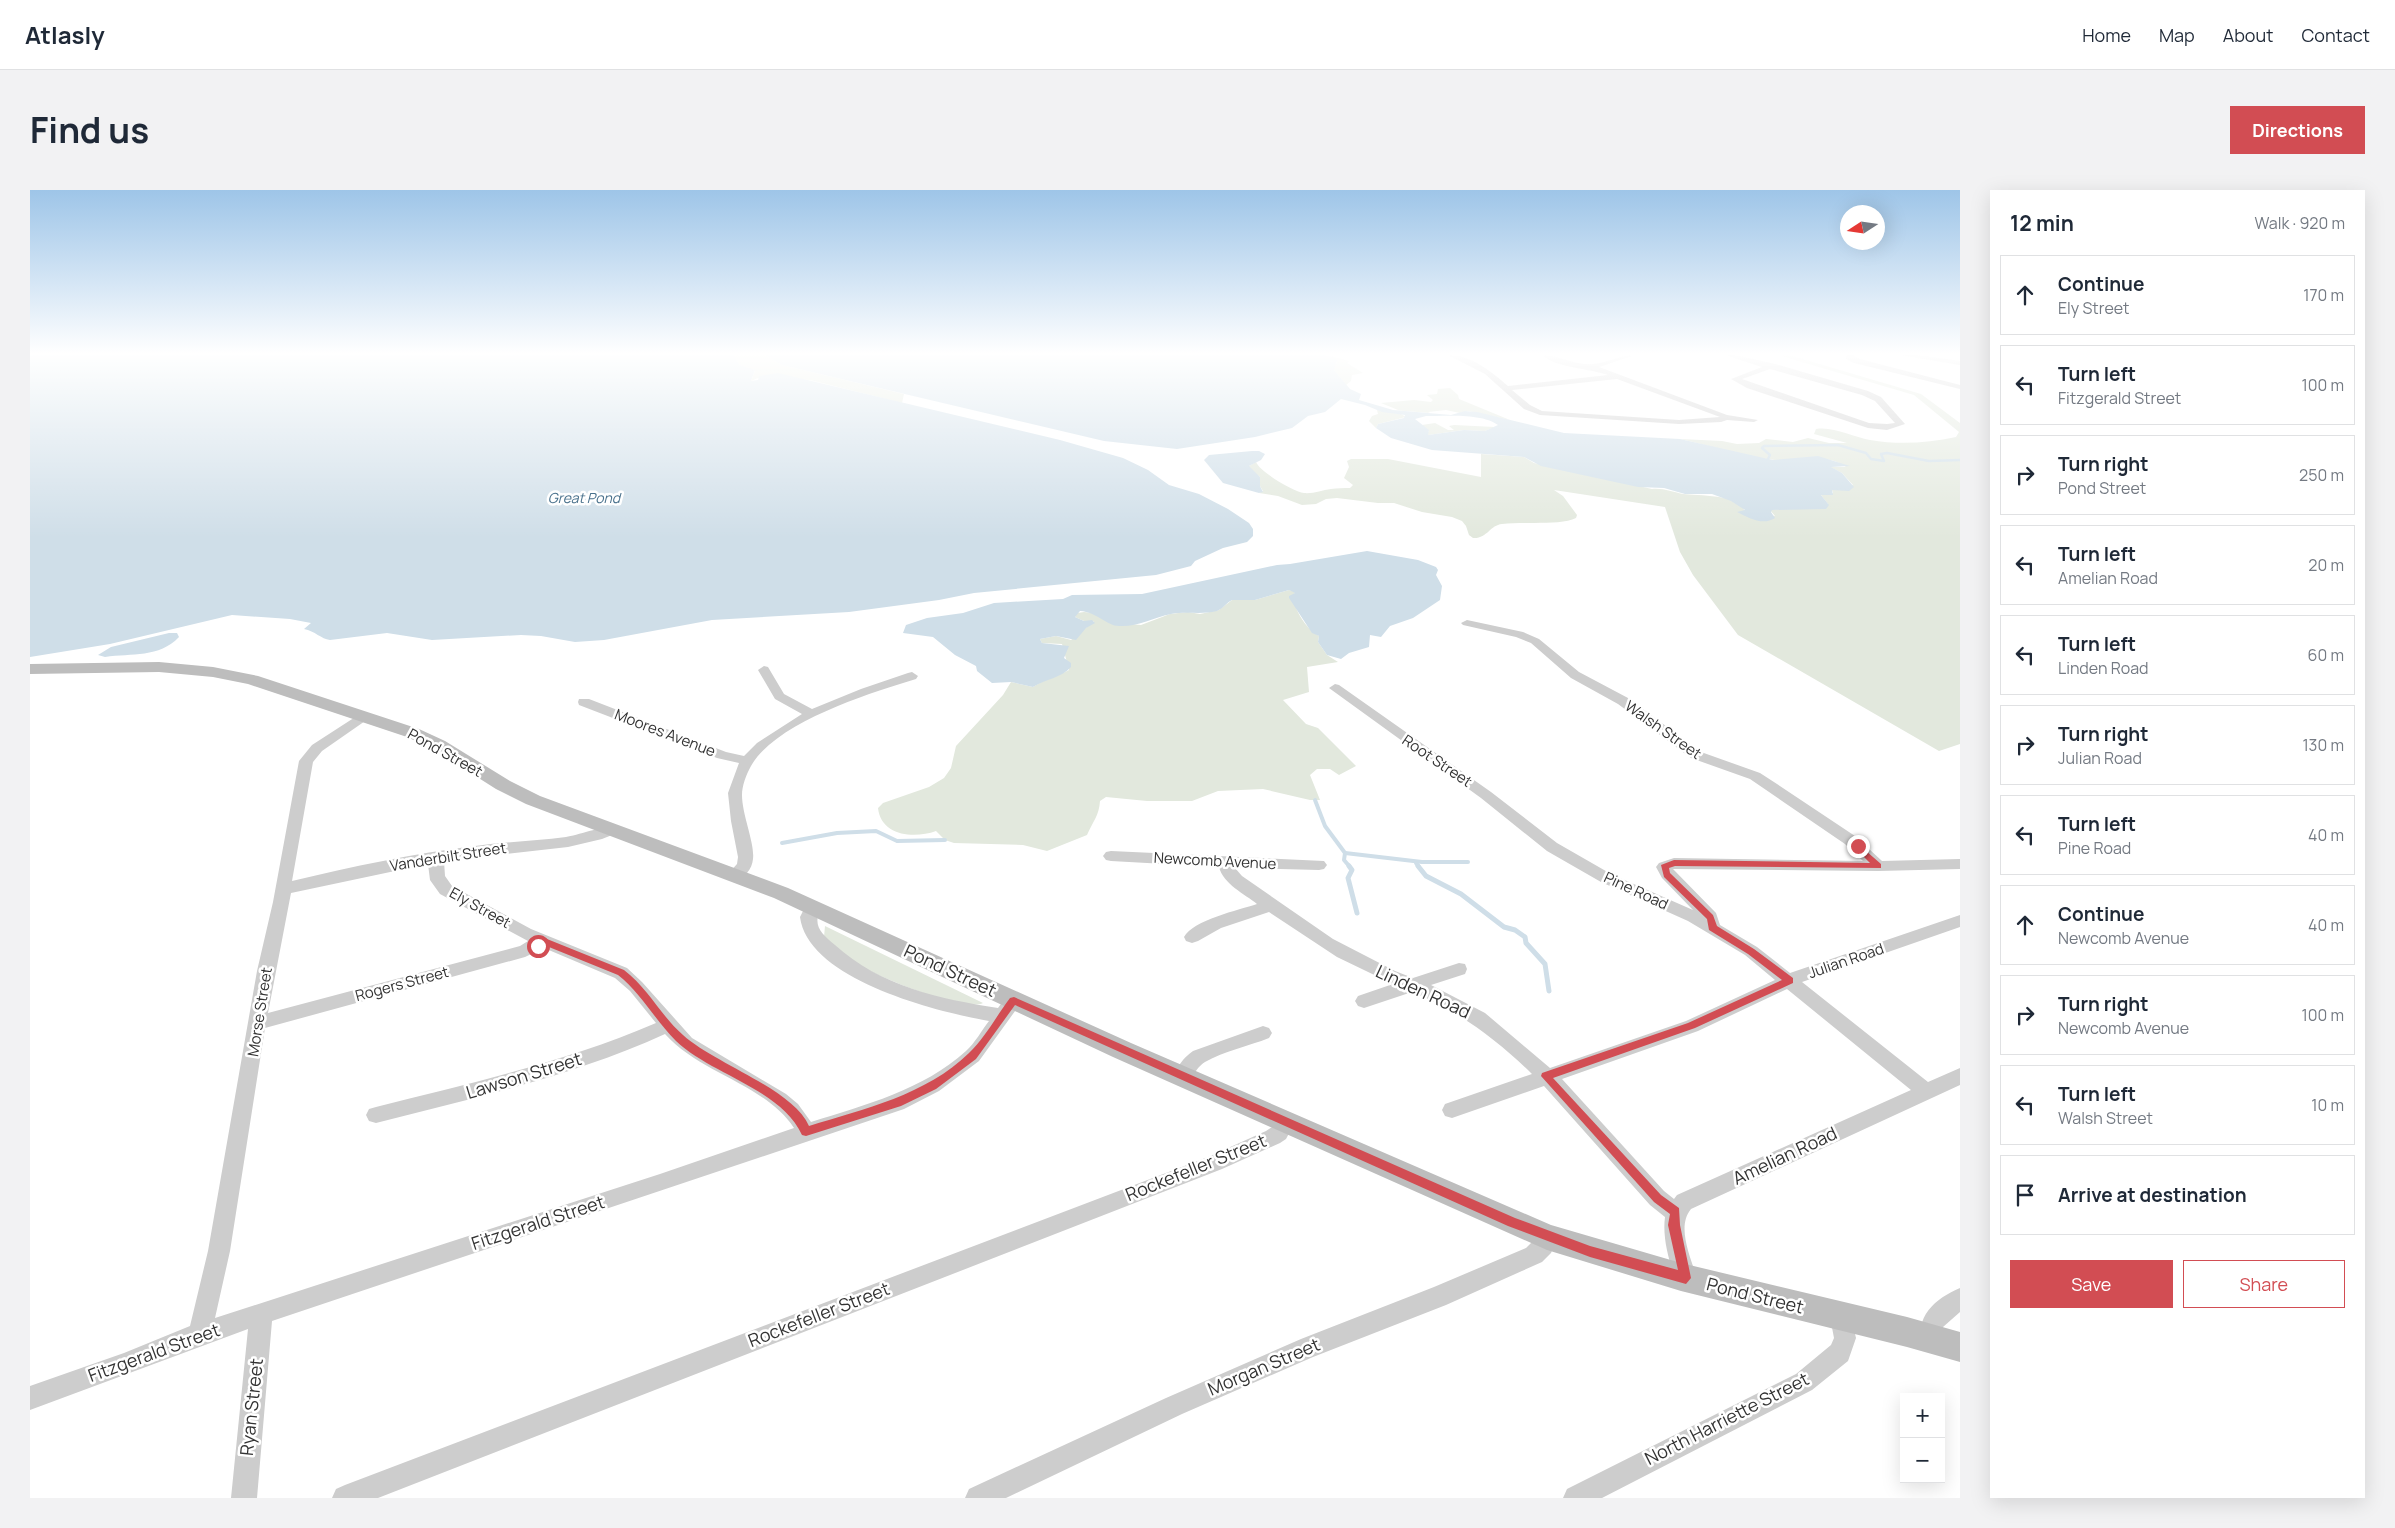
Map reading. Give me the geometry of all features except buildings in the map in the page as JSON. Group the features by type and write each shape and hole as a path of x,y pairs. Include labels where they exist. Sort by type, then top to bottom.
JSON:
{"main road":[{"name":"Pond Street","path":"30,669 145,666 213,672 265,684 363,716 428,740 503,785 533,800 736,874 813,908 1008,1008 1182,1076 1547,1237 1590,1252 1686,1278 1932,1338 1960,1348"}],"street":[{"path":"1581,416 1686,422 1717,420 1726,417 1754,420"},
{"path":"1841,416 1868,425 1888,427 1900,424 1893,416"},
{"name":"Walsh Street","path":"1467,622 1519,634 1535,641 1575,675 1623,701 1696,755 1764,781 1854,843 1878,866"},
{"path":"764,670 779,696 812,714"},
{"path":"736,874 744,866 746,857 735,788 740,771 747,761 774,737 812,714 850,696 912,676"},
{"name":"Root Street","path":"1335,688 1494,801 1536,836"},
{"name":"Moores Avenue","path":"584,702 722,755 747,761"},
{"name":"Morse Street","path":"200,1334 219,1251 268,960 284,888 306,760 316,748 363,716"},
{"name":"Vanderbilt Street","path":"284,888 397,864 473,852 591,838 612,830"},
{"name":"Pine Road","path":"1536,836 1599,874 1712,927 1751,951 1790,980 1926,1091"},
{"name":"Newcomb Avenue","path":"1110,856 1226,863 1319,865"},
{"name":"Ely Street","path":"436,859 436,875 441,886 446,890 542,941 621,973 631,981 684,1042 758,1087 793,1111 801,1120 806,1132"},
{"name":"Linden Road","path":"1226,863 1228,872 1236,880 1334,948 1367,966 1436,994 1478,1017 1546,1076 1658,1198 1675,1212"},
{"path":"1712,927 1713,924 1710,917 1666,874 1664,867 1674,863 1878,866 1960,864"},
{"path":"1192,937 1215,924 1271,905"},
{"name":"Pond Street","path":"813,908 808,917 812,933 830,952 854,969 880,982 921,997 972,1011 1008,1008"},
{"name":"Julian Road","path":"1452,1110 1698,1023 1790,980 1960,921"},
{"name":"Rogers Street","path":"258,1023 525,951 542,941"},
{"path":"1364,1001 1459,969"},
{"name":"Fitzgerald Street","path":"30,1398 124,1365 200,1334 261,1316 806,1132 892,1105 932,1086 973,1056 1008,1008"},
{"name":"Lawson Street","path":"376,1115 454,1097 540,1072 628,1044 668,1025"},
{"path":"1182,1076 1190,1063 1200,1056 1263,1033"},
{"name":"Amelian Road","path":"1675,1212 1678,1207 1690,1199 1960,1076"},
{"name":"Rockefeller Street","path":"345,1498 1208,1166 1273,1137 1279,1133 1286,1122"},
{"path":"1675,1212 1674,1225 1686,1278"},
{"name":"Morgan Street","path":"978,1498 1174,1406 1309,1347 1438,1297 1534,1254 1543,1246 1547,1237"},
{"path":"1932,1338 1930,1331 1933,1321 1960,1299"},
{"name":"Ryan Street","path":"244,1498 261,1316"},
{"name":"North Harriette Street","path":"1576,1498 1804,1382 1840,1353 1845,1338 1841,1317"}],"shaded area":[{"path":"1372,416 1406,417 1378,424 1376,428 1369,421"},
{"path":"1492,416 1500,416 1510,420"},
{"path":"1940,416 1951,416 1960,423 1960,744 1939,751 1738,635 1693,575 1680,552 1665,507 1554,490 1563,496 1577,515 1576,518 1551,523 1502,524 1478,538 1473,538 1469,535 1462,521 1452,517 1422,512 1394,503 1337,498 1326,499 1316,504 1302,505 1278,496 1259,493 1263,491 1260,486 1260,477 1249,469 1249,466 1256,462 1264,471 1278,481 1299,492 1307,493 1350,488 1353,485 1344,478 1349,467 1347,461 1351,459 1388,459 1481,477 1481,454 1524,457 1534,463 1652,489 1727,498 1741,505 1744,510 1775,516 1770,510 1788,508 1823,509 1828,504 1821,495 1833,493 1832,490 1853,485 1842,473 1830,467 1846,467 1837,462 1820,459 1785,461 1763,459 1680,439 1722,441 1737,444 1759,443 1766,439 1793,442 1808,438 1829,443 1847,443 1814,434 1816,429 1823,428 1870,440 1913,443 1956,437 1959,432"},
{"path":"1435,423 1448,430 1454,430 1449,426 1454,425 1495,427 1485,431 1464,430 1428,435 1429,431 1422,425"},
{"path":"1289,590 1295,592 1294,598 1297,610 1309,629 1319,636 1318,642 1327,655 1338,662 1307,667 1309,692 1283,700 1306,724 1318,728 1356,766 1339,775 1330,769 1317,769 1310,775 1320,800 1310,800 1263,789 1218,791 1192,801 1147,801 1106,797 1100,801 1097,815 1087,835 1047,851 1023,845 954,843 945,840 936,831 909,835 892,830 885,825 880,817 878,808 883,803 929,787 944,778 951,768 956,746 1003,695 1011,682 1033,687 1069,670 1062,644 1042,643 1040,639 1056,636 1071,640 1094,621 1084,621 1075,617 1077,613 1093,613 1108,622 1141,625 1170,614 1188,612 1200,614 1219,610 1232,600 1255,600"},
{"path":"825,926 983,1003 973,1005 939,998 864,968 846,956 824,937"}],"water":[{"name":"Great Pond","path":"30,416 959,416 1060,440 1123,458 1148,470 1169,485 1199,494 1228,509 1249,523 1253,529 1253,536 1247,542 1223,548 1195,561 1191,566 1156,575 974,593 939,600 849,612 712,620 604,640 575,642 541,636 521,635 432,640 387,633 330,640 304,629 311,623 290,619 232,615 110,644 30,657"},
{"path":"998,416 1308,416 1292,428 1255,437 1177,449 1104,441"},
{"path":"1405,416 1426,416 1415,419 1429,430 1428,435 1464,430 1485,431 1498,425 1483,419 1454,416 1494,416 1564,433 1680,439 1773,460 1818,456 1850,466 1831,467 1842,473 1854,487 1849,491 1832,490 1833,495 1821,495 1829,505 1826,509 1772,510 1771,512 1775,518 1761,521 1751,519 1737,512 1745,510 1731,501 1712,494 1685,494 1664,488 1638,487 1541,466 1524,457 1432,450 1391,438 1376,428 1378,424 1404,418"},
{"path":"1259,451 1265,454 1261,460 1249,466 1260,477 1260,486 1263,492 1259,493 1223,483 1204,460 1209,455"},
{"path":"1367,551 1418,560 1436,567 1438,570 1436,575 1442,586 1440,600 1413,618 1390,626 1381,637 1370,635 1369,647 1349,653 1341,659 1327,655 1318,642 1319,636 1312,633 1289,598 1289,596 1295,593 1289,590 1255,600 1232,600 1217,611 1171,614 1126,626 1110,624 1092,614 1080,611 1075,617 1084,621 1092,620 1095,623 1086,628 1076,640 1056,636 1040,639 1042,643 1069,646 1064,658 1071,663 1071,667 1063,674 1033,687 1011,682 992,683 977,671 976,666 955,655 933,637 903,633 906,625 927,618 963,613 994,603 1063,599 1072,595 1142,594 1277,565"},
{"path":"169,633 177,633 179,637 171,644 154,652 105,657 98,655 111,647"}],"waterway":[{"path":"1768,459 1770,455 1762,448 1764,446 1838,445 1866,453 1871,459 1884,461 1881,454 1887,453 1929,461 1960,460"},
{"path":"1315,800 1325,826 1345,853"},
{"path":"782,843 837,833 876,831 897,841 945,840"},
{"path":"1345,853 1422,862 1468,862"},
{"path":"1345,853 1344,860 1350,867"},
{"path":"1416,863 1419,867"},
{"path":"1349,866 1352,870 1348,878 1357,913"},
{"path":"1418,866 1426,876 1461,894 1504,927 1515,930 1525,937 1526,943 1545,964 1549,991"}],"route":[{"path":"538,946 542,941 586,957 621,973 631,981 684,1042 714,1063 758,1087 793,1111 798,1115 806,1132 897,1103 932,1086 973,1056 994,1030 1014,1000 1122,1050 1547,1237 1590,1252 1686,1278 1674,1225 1675,1212 1658,1198 1546,1076 1692,1026 1790,980 1751,951 1712,927 1713,921 1710,917 1666,874 1664,867 1668,864 1878,866 1858,846"}]}
